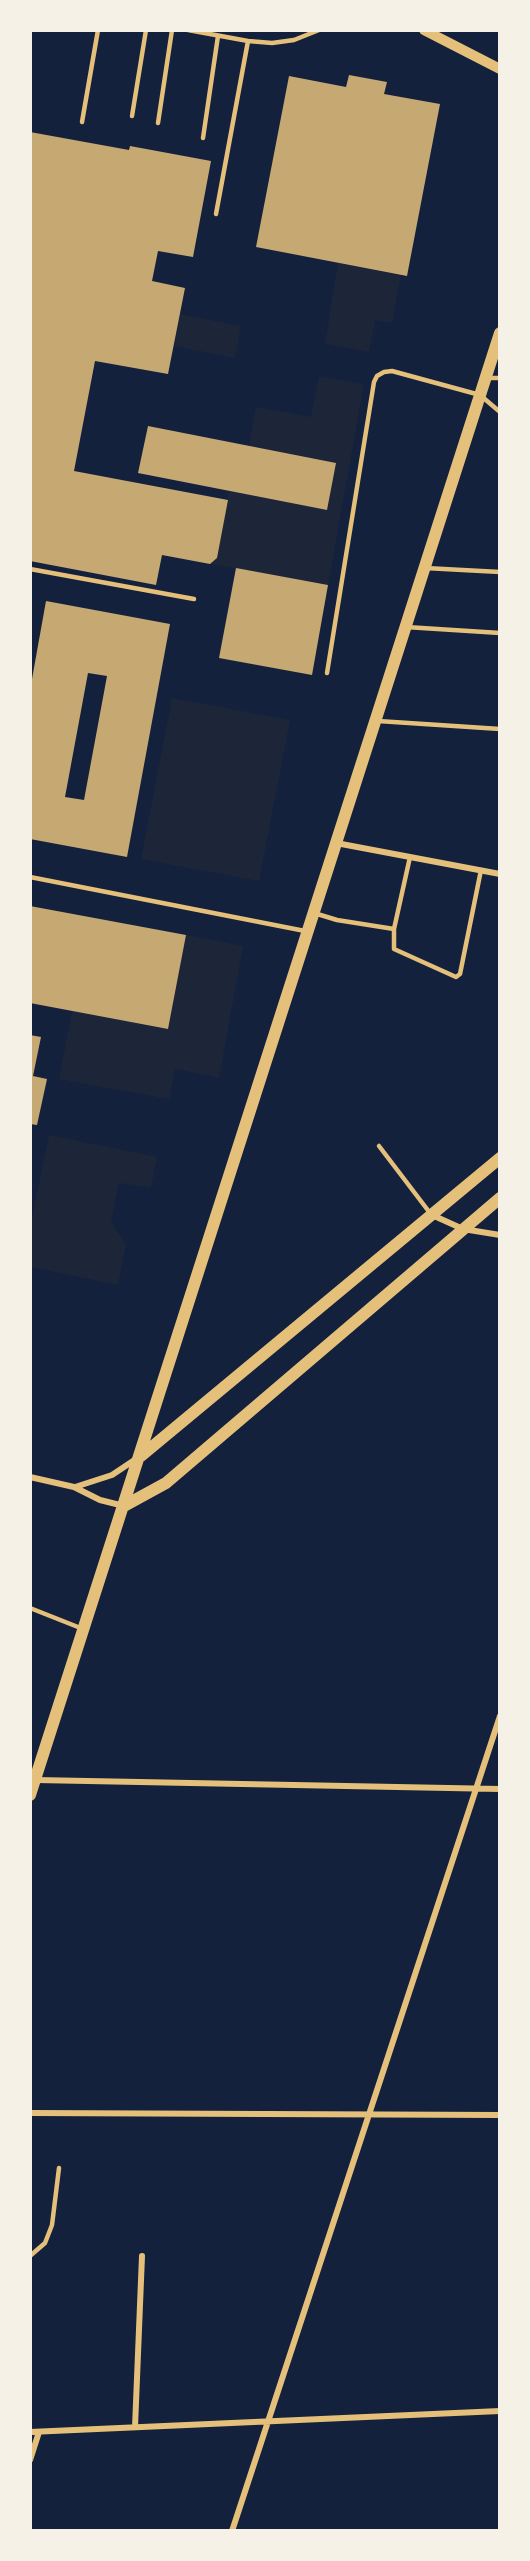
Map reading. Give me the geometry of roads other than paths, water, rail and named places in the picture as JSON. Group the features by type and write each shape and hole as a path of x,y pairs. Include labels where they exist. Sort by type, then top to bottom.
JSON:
{"main road":[{"path":"30,1795 32,1780 140,1457 500,333"},
{"path":"140,1457 500,1158"},
{"path":"124,1506 166,1483 500,1198"}],"street":[{"path":"424,30 500,69"},
{"path":"336,843 500,874"},
{"path":"431,1214 463,1229 500,1235"},
{"path":"74,1487 112,1475 140,1457"},
{"path":"30,1478 74,1487 100,1500 124,1506"},
{"path":"232,2531 500,1716"},
{"path":"32,1780 500,1789"},
{"path":"30,2113 500,2115"},
{"path":"135,2427 142,2256"},
{"path":"30,2432 500,2411"},
{"path":"30,2460 39,2432"}],"lane":[{"path":"82,122 98,30"},
{"path":"132,116 146,30"},
{"path":"158,123 172,30"},
{"path":"188,30 272,43 294,39 319,30"},
{"path":"202,138 218,36"},
{"path":"216,214 248,41"},
{"path":"327,673 374,382 377,376 392,371 480,395 500,412"},
{"path":"486,378 500,378"},
{"path":"425,568 500,572"},
{"path":"30,570 194,599"},
{"path":"406,627 500,633"},
{"path":"375,721 500,729"},
{"path":"410,857 394,929 394,949 456,977 460,974 481,870"},
{"path":"30,877 308,931"},
{"path":"314,913 337,920 394,929"},
{"path":"379,1146 431,1214"},
{"path":"30,1608 83,1629"},
{"path":"30,2256 45,2243 52,2225 59,2168"}]}
